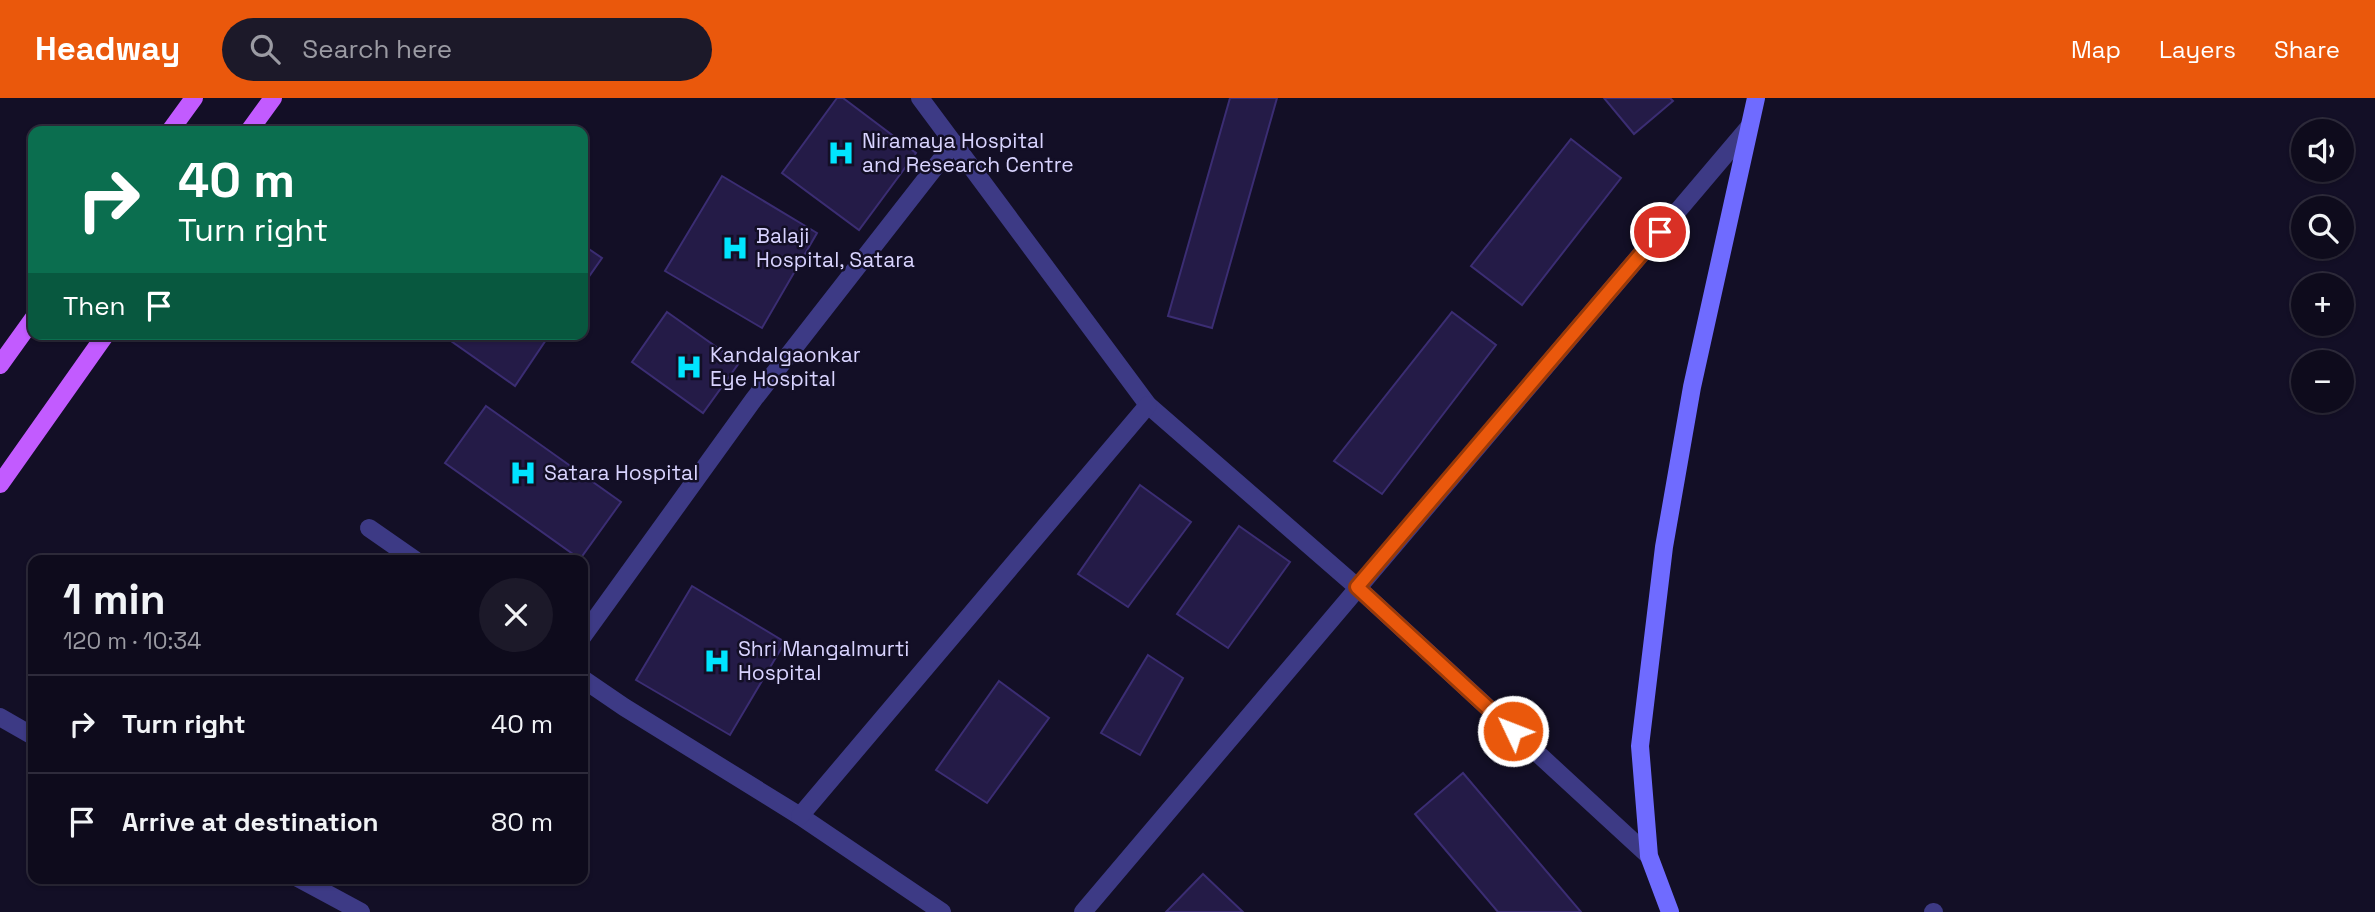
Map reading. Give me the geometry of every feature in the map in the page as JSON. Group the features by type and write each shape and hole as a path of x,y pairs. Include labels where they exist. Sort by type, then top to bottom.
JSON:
{"main road":[{"path":"174,126 194,98"},
{"path":"253,126 273,98"},
{"path":"0,365 28,326"},
{"path":"0,484 102,340"}],"street":[{"path":"920,98 1148,405 1357,587 1649,856"},
{"path":"1670,912 1649,856 1640,746 1664,547 1692,387 1756,98"},
{"path":"1083,912 1749,127"},
{"path":"588,629 754,399 954,143"},
{"path":"800,816 1148,405"},
{"path":"369,528 408,555"},
{"path":"588,682 624,707 800,816 942,912"},
{"path":"0,717 28,733"},
{"path":"309,884 361,912"}],"building":[{"path":"837,98 843,98 916,153 859,230 782,173"},
{"path":"1230,98 1277,98 1212,328 1168,316"},
{"path":"1604,98 1670,98 1673,101 1634,134"},
{"path":"1571,139 1621,178 1522,305 1471,266"},
{"path":"722,176 817,233 762,328 665,271"},
{"path":"588,248 602,258 588,278"},
{"path":"667,312 739,363 703,413 632,362"},
{"path":"1452,312 1496,345 1382,494 1334,461"},
{"path":"450,340 546,340 515,386"},
{"path":"486,406 621,502 583,555 574,555 445,463"},
{"path":"1140,485 1191,522 1128,607 1078,574"},
{"path":"1239,526 1290,562 1228,648 1177,614"},
{"path":"692,586 785,642 730,735 636,680"},
{"path":"1148,655 1183,678 1140,755 1101,733"},
{"path":"999,681 1049,718 987,803 936,770"},
{"path":"1463,773 1581,912 1498,912 1415,814"},
{"path":"1203,874 1243,912 1166,912"}],"place":[{"name":"Niramaya Hospital and Research Centre","path":"841,153"},
{"name":"Balaji Hospital, Satara","path":"735,248"},
{"name":"Kandalgaonkar Eye Hospital","path":"689,367"},
{"name":"Satara Hospital","path":"523,473"},
{"name":"Shri Mangalmurti Hospital","path":"717,661"}],"route":[{"path":"1513,731 1357,587 1660,232"}]}
